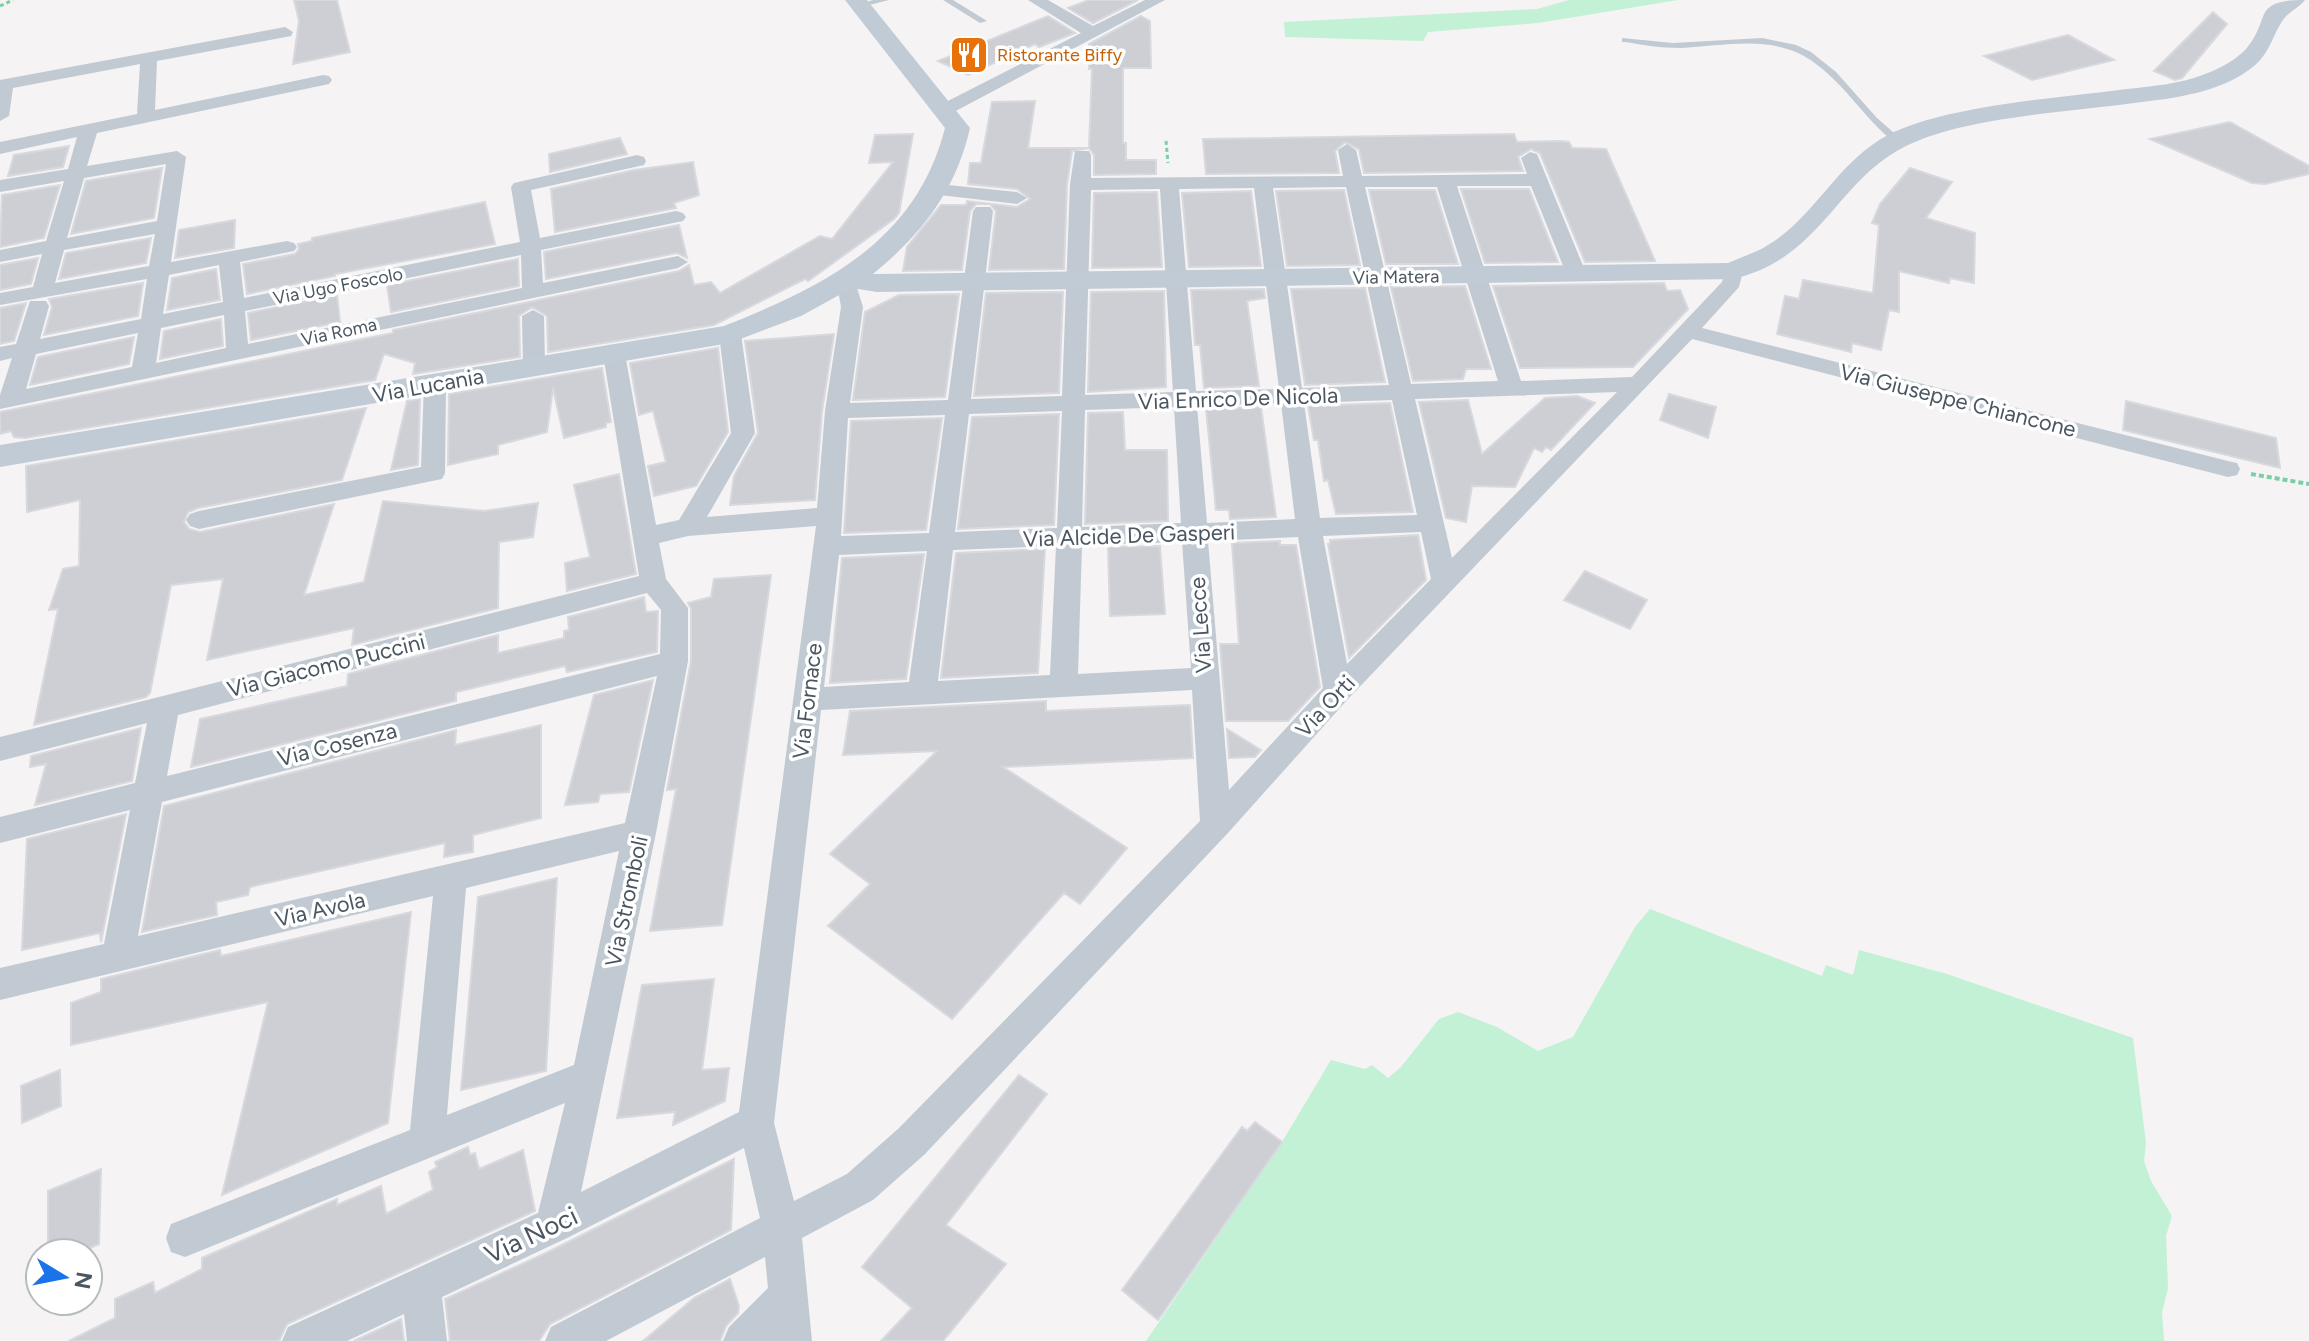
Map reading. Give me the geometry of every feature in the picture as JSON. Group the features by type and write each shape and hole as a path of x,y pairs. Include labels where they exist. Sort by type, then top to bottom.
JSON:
{"street":[{"path":"1036,0 1093,33"},
{"path":"867,2 944,110 1157,0"},
{"name":"Via Matera","path":"846,279 877,283 972,283 1733,271 1778,251 1809,224 1855,170 1897,140 1939,125 2017,111 2179,90 2215,79 2244,63 2258,50 2274,15 2294,0"},
{"path":"0,116 5,84 285,32"},
{"path":"146,118 149,57"},
{"path":"0,148 323,80"},
{"name":"Via Lucania","path":"0,456 730,334 810,301 846,279 911,225 938,190 954,153 958,128 944,110"},
{"path":"6,401 26,349 88,131"},
{"path":"1347,150 1445,583"},
{"path":"1064,687 1082,155"},
{"path":"0,186 177,157 143,372"},
{"path":"1530,158 1576,273"},
{"path":"533,292 531,247 521,187 637,161"},
{"path":"1445,180 1512,388"},
{"path":"1080,184 1539,180"},
{"path":"1263,182 1294,396 1309,528 1338,691"},
{"name":"Via Lecce","path":"1169,183 1216,825"},
{"path":"938,190 1017,198"},
{"path":"922,693 983,211"},
{"name":"Via Ugo Foscolo","path":"0,354 676,217"},
{"path":"0,256 164,226"},
{"path":"0,299 40,298 157,270 287,247"},
{"path":"229,257 238,353"},
{"name":"Via Roma","path":"6,401 678,262"},
{"name":"Via Orti","path":"565,1341 860,1187 912,1141 1216,825 1338,691 1638,384 1732,283 1733,271"},
{"name":"Via Fornace","path":"756,1123 827,546 837,411 852,307 846,279"},
{"path":"533,316 534,367"},
{"name":"Via Giuseppe Chiancone","path":"1687,331 2228,469"},
{"path":"688,527 743,433 730,334"},
{"path":"614,354 653,582"},
{"path":"199,520 433,473 435,384"},
{"name":"Via Enrico De Nicola","path":"837,411 1638,384"},
{"path":"645,537 688,527 829,516"},
{"name":"Via Alcide De Gasperi","path":"827,546 1431,523"},
{"name":"Via Stromboli","path":"554,1225 641,833 674,661 675,608 653,582"},
{"name":"Via Giacomo Puccini","path":"0,749 653,582"},
{"name":"Via Cosenza","path":"0,830 674,661"},
{"path":"807,699 1204,678"},
{"path":"118,956 165,706"},
{"name":"Via Avola","path":"0,984 641,833"},
{"path":"427,1141 451,878"},
{"path":"185,1238 589,1076"},
{"path":"756,1123 782,1229 792,1341"},
{"name":"Via Noci","path":"302,1341 554,1225 756,1123"},
{"path":"421,1287 427,1341"},
{"path":"743,1341 788,1296"}],"lane":[{"path":"947,0 983,21"},
{"path":"1625,40 1654,44 1751,40 1790,45 1820,62 1841,80 1879,128 1897,140"}],"path":[{"path":"0,6 13,0"},
{"path":"2228,469 2309,484"}],"green space":[{"path":"1569,0 1678,0 1538,23 1428,32 1423,41 1285,37 1284,22 1537,9"},
{"path":"1650,909 1822,976 1826,965 1853,975 1859,950 1947,974 2133,1038 2146,1143 2144,1161 2151,1181 2172,1216 2166,1236 2168,1288 2162,1312 2164,1341 1146,1341 1282,1142 1331,1060 1365,1069 1372,1065 1388,1078 1401,1067 1439,1019 1458,1012 1497,1027 1538,1051 1573,1037 1635,927"}],"building":[{"path":"294,0 337,0 350,52 293,64 299,21"},
{"path":"1089,0 1138,0 1093,23 1068,8"},
{"path":"2213,12 2227,24 2182,78 2175,80 2154,71"},
{"path":"1048,16 1075,33 1039,47 1035,44 968,75 938,61"},
{"path":"1141,16 1150,21 1151,68 1123,68 1123,143 1126,143 1126,160 1156,160 1156,174 1094,175 1094,155 1089,148 1092,69 1089,69 1089,44"},
{"path":"2068,35 2114,60 2032,80 1984,56"},
{"path":"1035,101 1028,148 1089,148 1072,151 1067,184 1064,269 989,270 996,211 990,204 976,204 970,211 962,270 903,271 907,247 941,205 966,205 967,201 1017,207 1030,199 1017,189 968,184 970,163 981,163 992,102"},
{"path":"2230,122 2309,166 2309,174 2265,184 2252,183 2150,139"},
{"path":"913,134 899,213 894,219 808,281 805,279 714,325 548,352 547,316 532,307 519,316 520,357 413,374 415,363 384,354 375,380 25,438 14,437 11,431 0,434 0,412 393,333 393,330 679,271 689,265 694,285 711,282 720,293 820,236 832,239 893,162 869,163 875,135"},
{"path":"1514,134 1517,142 1561,141 1569,142 1572,148 1606,149 1655,261 1585,262 1540,153 1531,149 1518,157 1523,171 1364,173 1359,149 1345,142 1335,151 1339,173 1206,174 1203,139"},
{"path":"620,138 627,154 550,172 549,154"},
{"path":"69,146 63,167 8,176 14,155"},
{"path":"693,162 699,195 674,203 676,208 555,232 551,189 634,170"},
{"path":"162,168 154,218 71,234 86,181"},
{"path":"1910,168 1952,182 1926,218 1975,233 1974,283 1950,278 1949,283 1899,271 1899,312 1889,310 1881,350 1852,343 1851,352 1777,334 1785,296 1799,299 1803,280 1873,293 1879,225 1872,223 1880,204"},
{"path":"60,185 44,238 0,247 2,195"},
{"path":"1461,189 1529,189 1558,262 1485,263"},
{"path":"1344,190 1360,265 1287,266 1276,191"},
{"path":"1369,190 1435,190 1458,264 1386,264"},
{"path":"1251,191 1261,266 1189,267 1182,193"},
{"path":"1157,192 1162,267 1092,268 1094,193"},
{"path":"485,202 495,244 247,294 243,264 295,254 298,244 312,241 312,238"},
{"path":"235,220 234,248 175,258 179,230"},
{"path":"679,225 687,258 677,253 546,279 544,252"},
{"path":"151,238 146,263 59,279 66,253"},
{"path":"38,258 31,284 0,290 0,265"},
{"path":"518,259 519,286 391,312 387,285"},
{"path":"216,269 220,300 167,310 172,278"},
{"path":"143,283 138,316 44,335 52,307 49,299"},
{"path":"1664,283 1667,291 1680,290 1688,309 1633,367 1520,368 1493,286"},
{"path":"1465,286 1491,369 1466,369 1463,379 1413,381 1391,287"},
{"path":"1365,288 1385,382 1305,385 1291,289"},
{"path":"1264,289 1265,298 1247,301 1259,386 1204,388 1200,345 1195,345 1191,290"},
{"path":"1164,291 1166,387 1088,392 1091,292"},
{"path":"1063,292 1059,393 974,396 986,293"},
{"path":"959,294 945,397 853,400 865,312 899,295"},
{"path":"337,295 340,322 251,340 248,313"},
{"path":"26,303 14,341 0,344 0,308"},
{"path":"221,319 223,346 160,359 164,331"},
{"path":"834,334 822,411 815,500 730,505 734,476 758,433 745,341"},
{"path":"134,337 129,364 30,385 38,357"},
{"path":"718,348 728,432 696,486 654,496 648,466 666,462 653,411 639,415 630,363"},
{"path":"602,368 611,422 606,423 606,427 564,438 553,388 547,432 498,445 498,454 448,465 449,394"},
{"path":"1669,394 1716,407 1708,438 1660,420"},
{"path":"1577,396 1595,403 1551,450 1546,447 1542,452 1534,448 1515,487 1472,486 1466,522 1446,518 1419,402 1468,400 1482,454 1545,398"},
{"path":"420,399 418,465 391,470 407,401"},
{"path":"2126,401 2276,438 2280,468 2123,430"},
{"path":"1390,403 1413,512 1336,514 1328,480 1324,481 1318,440 1314,440 1308,406"},
{"path":"1261,407 1276,517 1230,519 1229,510 1216,510 1206,409"},
{"path":"366,408 342,480 198,508 188,512 184,522 189,529 200,532 334,504 304,595 364,582 383,501 484,511 538,503 533,537 499,542 498,608 352,645 354,628 207,660 223,579 171,585 150,693 146,697 34,725 58,609 49,610 63,569 79,566 80,500 27,512 26,466"},
{"path":"1123,412 1125,450 1167,450 1168,521 1085,524 1088,413"},
{"path":"1059,414 1054,525 958,529 972,417"},
{"path":"942,418 926,530 844,533 851,421"},
{"path":"619,474 636,574 567,591 565,563 590,557 574,485"},
{"path":"1418,535 1426,580 1349,658 1328,544 1330,540"},
{"path":"1280,541 1280,545 1296,545 1320,687 1288,721 1226,721 1220,644 1239,644 1232,543"},
{"path":"1160,546 1165,614 1110,616 1108,547"},
{"path":"1045,549 1038,673 941,678 956,553"},
{"path":"924,554 906,679 830,683 842,558"},
{"path":"1585,571 1647,600 1630,629 1564,600"},
{"path":"771,575 722,925 650,931 676,789 667,790 691,661 691,608 688,603 711,597 714,579"},
{"path":"644,597 646,612 658,611 657,652 567,672 565,666 456,692 456,701 191,767 200,719 347,686 348,674 498,635 498,653 564,638 564,631 569,630 568,617"},
{"path":"653,680 629,792 600,794 598,802 565,805 594,695"},
{"path":"1046,701 1046,711 1190,705 1193,758 1003,767 1127,848 1080,904 1064,893 952,1019 828,926 870,884 830,854 937,751 843,755 850,711"},
{"path":"541,725 541,818 473,835 473,852 444,857 445,843 250,887 248,895 216,902 217,915 142,932 164,806 456,730 455,745"},
{"path":"141,728 132,781 35,805 46,764 30,767 31,756"},
{"path":"1227,729 1261,750 1255,757 1229,758"},
{"path":"126,814 101,942 100,933 22,950 27,839"},
{"path":"557,878 546,1071 461,1090 478,897"},
{"path":"411,912 388,1123 222,1195 268,1002 71,1045 71,1003 101,992 101,979 220,950 221,956"},
{"path":"714,979 702,1070 729,1068 725,1101 673,1125 675,1112 617,1118 642,985"},
{"path":"60,1070 61,1106 22,1123 21,1086"},
{"path":"1019,1075 1047,1094 946,1225 1006,1264 943,1341 881,1341 912,1308 862,1267"},
{"path":"1255,1122 1282,1142 1158,1320 1122,1290 1242,1127 1247,1131"},
{"path":"468,1147 470,1155 475,1153 479,1169 523,1150 535,1211 287,1324 279,1341 69,1341 115,1318 115,1299 153,1282 155,1293 202,1269 202,1258 337,1199 337,1205 381,1186 386,1214 433,1190 429,1172 437,1167 435,1162"},
{"path":"734,1159 731,1230 550,1324 539,1341 450,1341 445,1299 546,1253"},
{"path":"101,1169 99,1237 48,1237 48,1191"},
{"path":"730,1279 739,1306 738,1313 726,1326 720,1341 643,1341 694,1298"},
{"path":"401,1319 404,1341 354,1341"}],"place":[{"name":"Ristorante Biffy","path":"969,55"}]}
